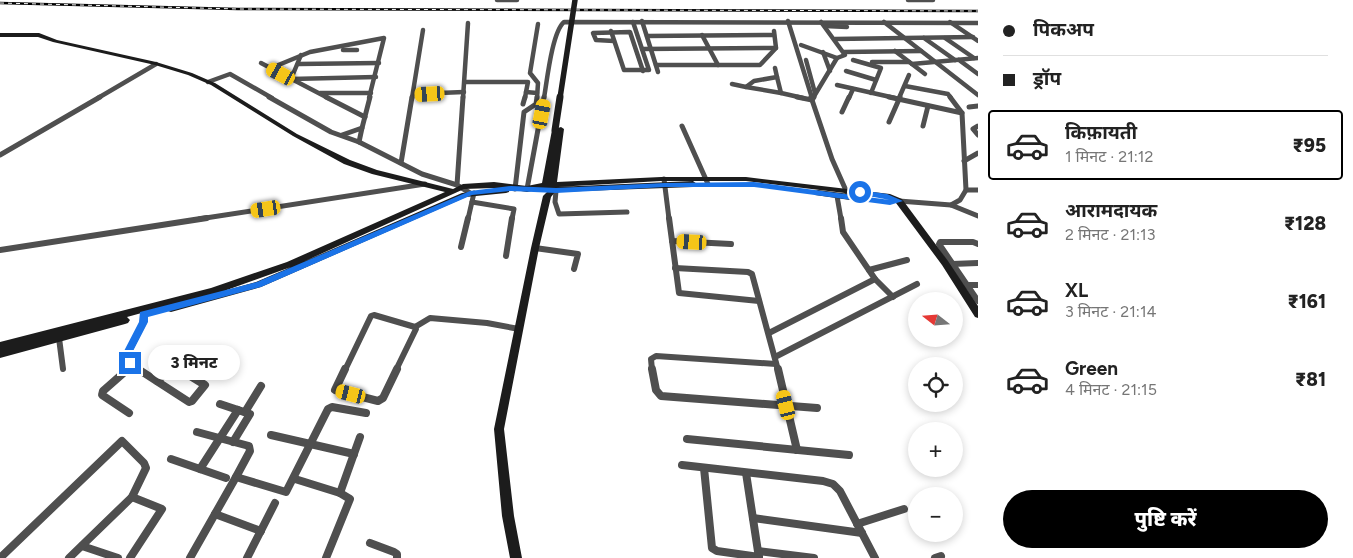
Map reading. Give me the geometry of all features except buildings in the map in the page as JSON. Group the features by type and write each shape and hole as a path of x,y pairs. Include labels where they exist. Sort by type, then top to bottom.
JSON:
{"street":[{"path":"497,0 517,0"},
{"path":"516,558 508,516 499,429 515,328 551,192 577,0"},
{"path":"908,0 933,0"},
{"path":"788,21 795,44 815,93"},
{"path":"531,189 545,96 559,24 564,22 788,21 847,26"},
{"path":"611,31 624,70 649,70 633,22"},
{"path":"642,22 658,72"},
{"path":"823,24 884,22 977,23"},
{"path":"884,22 978,95"},
{"path":"950,22 978,41"},
{"path":"461,247 465,192 464,82 468,23"},
{"path":"513,189 524,112 536,104 538,83 530,73 538,24"},
{"path":"823,24 844,52"},
{"path":"401,163 414,94 423,30"},
{"path":"614,40 596,40 593,33 611,31 630,32 643,70"},
{"path":"631,35 774,33 774,50 758,66 656,65"},
{"path":"0,35 27,39 55,40 156,64 208,82 294,135 347,162 375,172 465,192 513,189 551,192 665,182 753,179 890,202 951,205 978,216"},
{"path":"702,35 718,65"},
{"path":"834,39 973,37"},
{"path":"924,38 978,74"},
{"path":"945,38 976,58"},
{"path":"271,68 301,55 385,39 360,142"},
{"path":"353,64 359,43"},
{"path":"795,44 838,58"},
{"path":"801,45 812,100 832,159 847,194"},
{"path":"332,50 357,50"},
{"path":"643,50 774,50"},
{"path":"896,51 925,74"},
{"path":"844,52 921,51"},
{"path":"823,52 831,69"},
{"path":"812,100 838,58 845,55 844,52"},
{"path":"291,79 301,55"},
{"path":"866,62 910,63 976,58"},
{"path":"853,60 881,68 871,93"},
{"path":"261,63 365,117"},
{"path":"298,64 379,63"},
{"path":"0,155 156,64"},
{"path":"776,68 781,94"},
{"path":"831,69 845,70 876,80"},
{"path":"208,82 230,74 331,132 360,142 422,174 465,192 514,209 506,256"},
{"path":"889,122 909,75"},
{"path":"291,79 376,77"},
{"path":"746,87 754,81 778,77"},
{"path":"464,82 528,82 523,104"},
{"path":"824,82 962,113"},
{"path":"732,84 812,100"},
{"path":"905,86 948,94 962,113 966,190 960,200 951,205"},
{"path":"842,112 853,89"},
{"path":"414,94 464,92"},
{"path":"526,92 545,96"},
{"path":"319,93 371,93"},
{"path":"923,126 928,106"},
{"path":"969,107 978,106"},
{"path":"682,126 707,181"},
{"path":"978,126 973,129 978,135"},
{"path":"342,135 362,128"},
{"path":"964,161 978,153"},
{"path":"707,181 758,185 837,196 847,194"},
{"path":"665,182 678,291 681,294 760,301"},
{"path":"0,250 425,184"},
{"path":"966,190 978,190"},
{"path":"1,353 258,285 465,192"},
{"path":"1,353 11,343 212,291 281,268 465,192"},
{"path":"551,192 559,214 627,212"},
{"path":"837,196 843,232 875,278 893,297"},
{"path":"899,201 945,263 978,300"},
{"path":"672,241 731,244"},
{"path":"978,244 973,242 939,242 939,245 967,289 978,314"},
{"path":"535,248 578,254 574,269"},
{"path":"869,270 906,260"},
{"path":"952,264 978,264"},
{"path":"675,268 748,272 752,274 769,333 797,450"},
{"path":"769,333 875,278"},
{"path":"817,408 661,396 656,390 651,362 656,356 776,361 917,284"},
{"path":"967,289 978,285"},
{"path":"143,315 144,322 128,353 132,366 190,402 206,385 176,367 172,368 157,381"},
{"path":"415,327 416,329 383,398 378,401 335,390 371,316 394,320 415,327 430,318 487,323 515,328"},
{"path":"59,338 63,368"},
{"path":"129,413 102,395 106,389 132,366"},
{"path":"200,469 220,438 261,386"},
{"path":"220,404 250,415 233,442"},
{"path":"236,477 284,493 288,491 295,479 330,408 366,413"},
{"path":"190,558 236,477 250,448 197,432"},
{"path":"271,436 310,446 354,454"},
{"path":"340,493 360,437"},
{"path":"687,440 848,455"},
{"path":"0,558 118,442 122,441 144,463 146,468 132,497 70,558"},
{"path":"171,459 226,478"},
{"path":"682,465 833,484 840,490 875,558"},
{"path":"704,468 712,548 717,551 814,558"},
{"path":"746,473 759,555"},
{"path":"295,479 350,497 350,502 326,558"},
{"path":"130,558 162,509 132,497"},
{"path":"247,558 275,503"},
{"path":"857,524 904,509"},
{"path":"215,514 261,531"},
{"path":"753,518 862,533"},
{"path":"370,543 394,552 397,554 397,558"},
{"path":"82,546 118,558"}],"railway":[{"path":"0,3 238,9 978,11"}],"route":[{"path":"130,363 128,353 144,322 143,315 258,285 465,194 534,188 556,191 665,185 754,184 890,202 899,201 887,196 860,192"}]}
